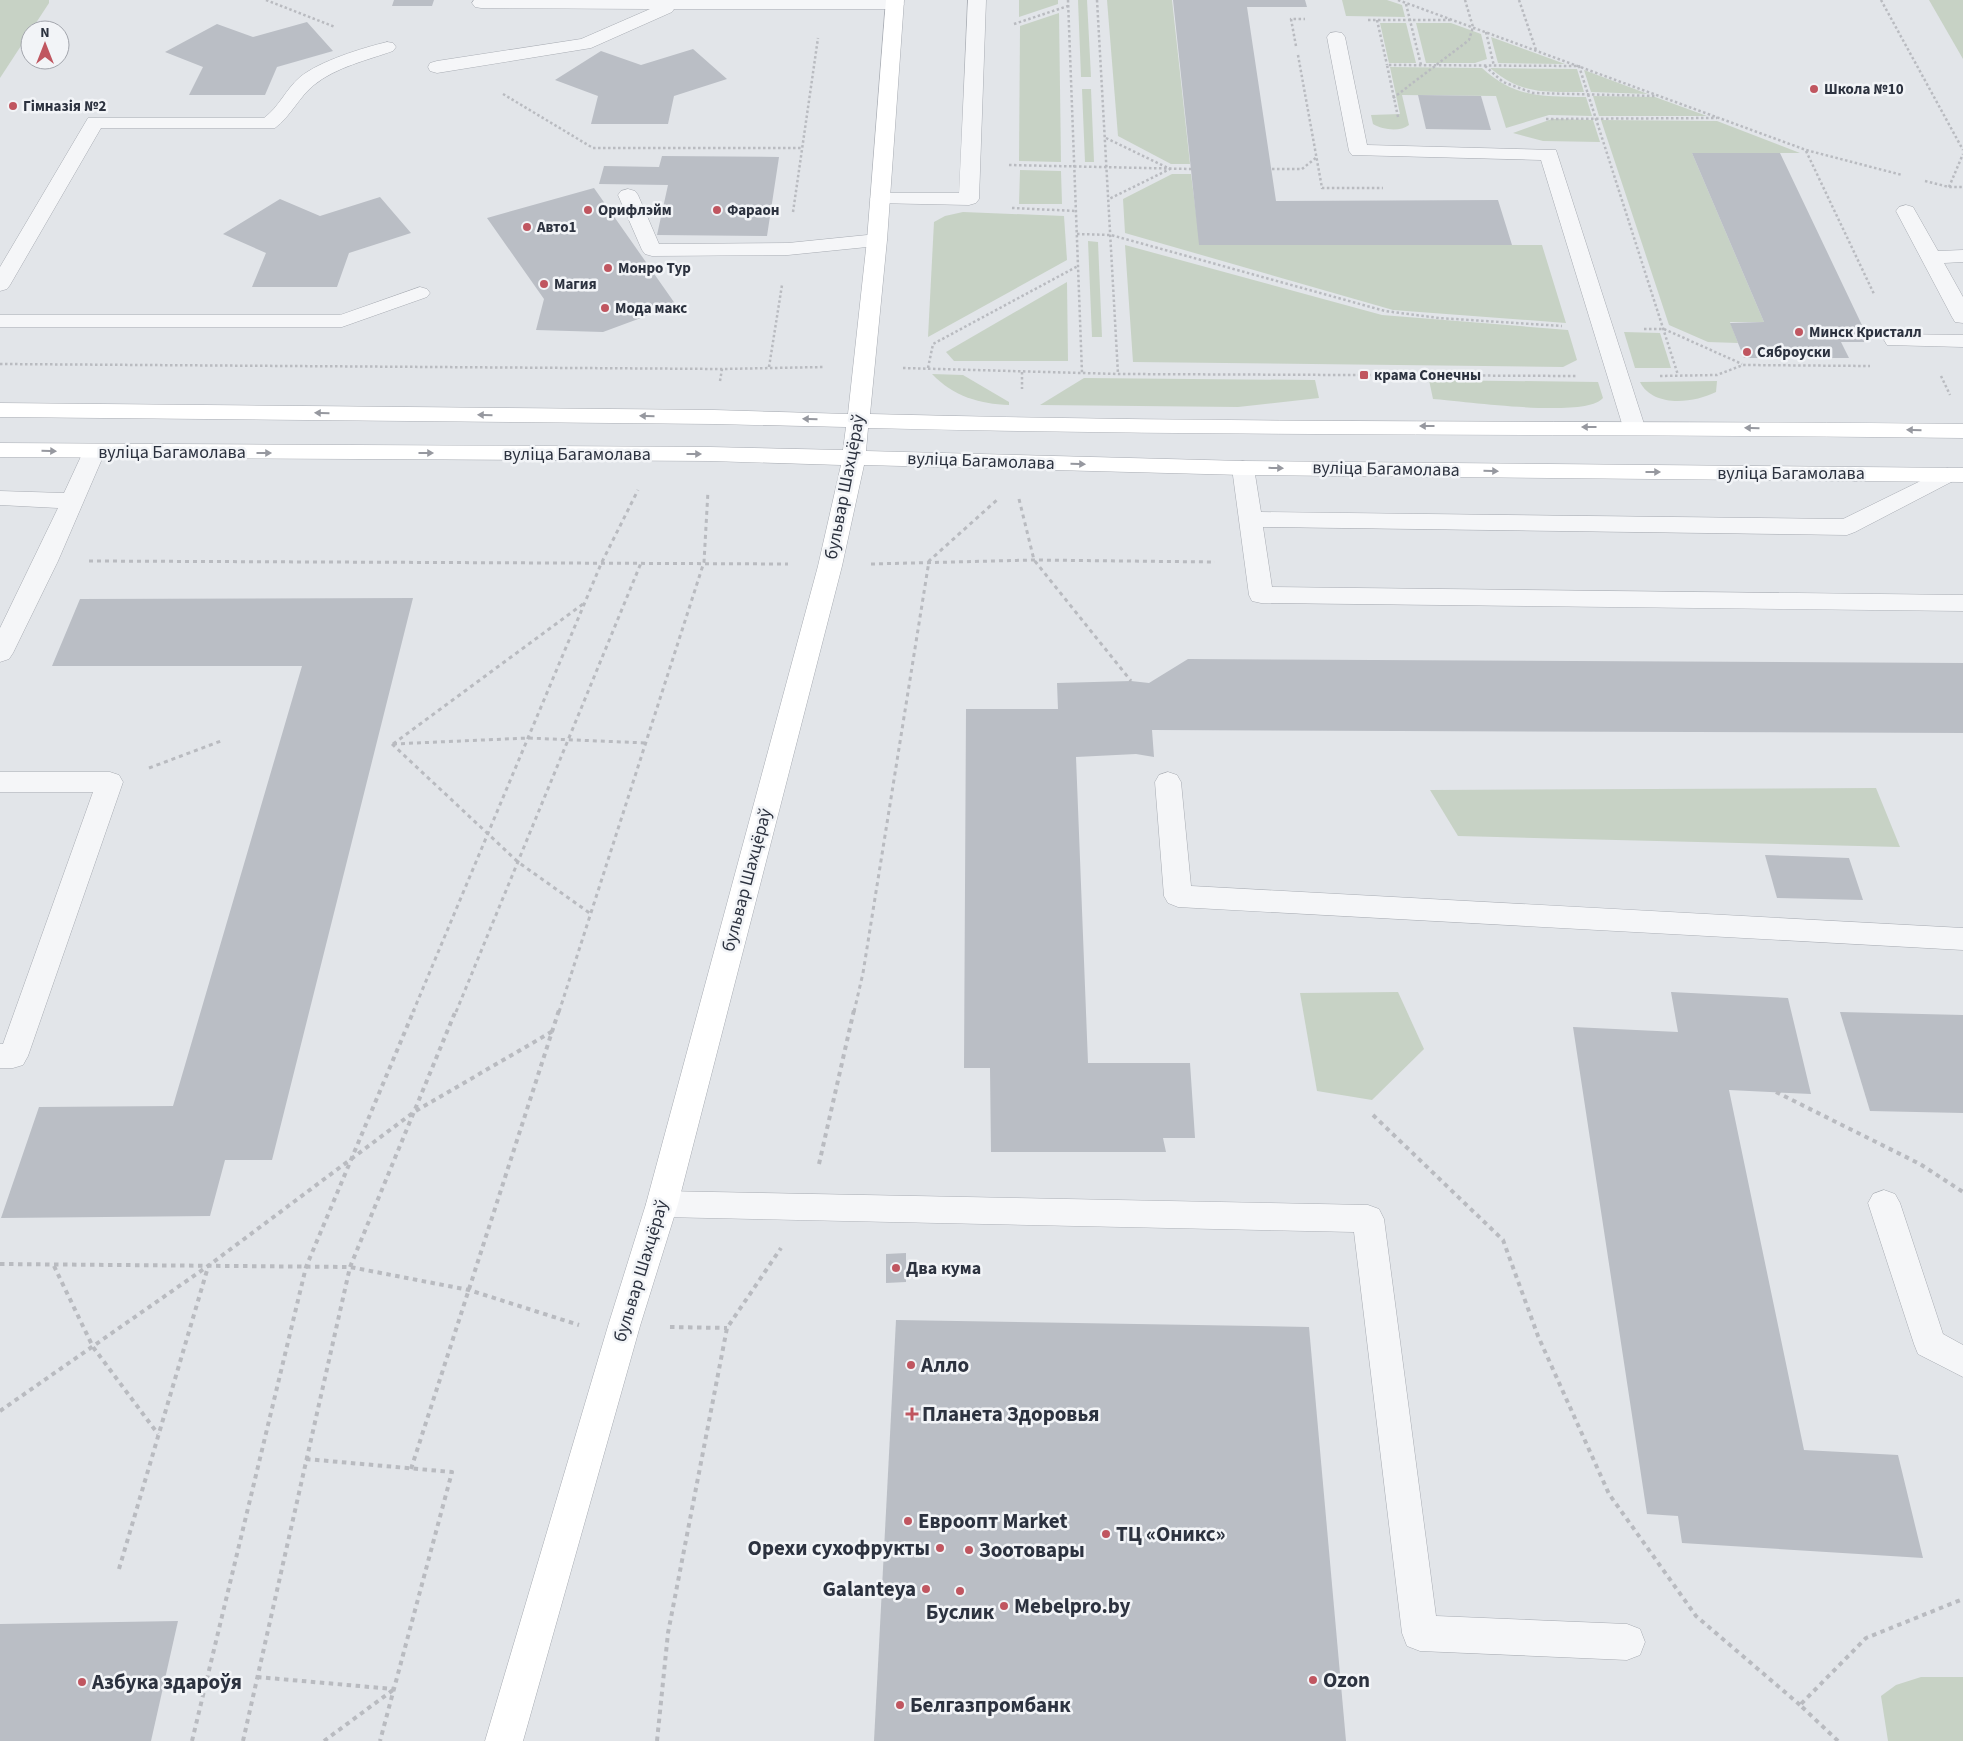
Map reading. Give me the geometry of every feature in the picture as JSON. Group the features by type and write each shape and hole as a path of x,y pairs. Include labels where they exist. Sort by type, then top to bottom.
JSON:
{"main road":[{"name":"бульвар Шахцёраў","path":"504,1741 624,1326 662,1204 830,566 854,458 859,420 877,240 895,2"},
{"path":"0,410 859,420 1022,425 1634,427 1963,431"},
{"path":"94,452 114,411"},
{"name":"вуліца Багамолава","path":"0,450 700,454 1243,468 1955,475"}],"lane":[{"path":"880,199 969,199 977,0"},
{"path":"481,3 822,4 895,2"},
{"path":"437,67 585,44 674,4"},
{"path":"1336,37 1360,151 1549,154 1634,427"},
{"path":"0,285 95,122 268,124 277,118 308,80 387,47"},
{"path":"628,195 652,250 788,249 877,240"},
{"path":"1906,211 1963,317"},
{"path":"1930,257 1963,256"},
{"path":"0,321 342,321 420,293"},
{"path":"1895,340 1963,340"},
{"path":"0,653 46,561 94,452"},
{"path":"1243,468 1261,596 1963,603"},
{"path":"1250,519 1847,527 1955,475"},
{"path":"0,498 72,501"},
{"path":"0,782 110,782 13,1056 0,1056"},
{"path":"1168,782 1178,896 1963,939"},
{"path":"1884,1203 1930,1344 1963,1362"},
{"path":"662,1204 1368,1218 1420,1633 1627,1642"}],"path":[{"path":"266,0 387,47"},
{"path":"1068,0 1082,373"},
{"path":"1097,0 1118,374"},
{"path":"1398,0 1806,150 1911,177"},
{"path":"1394,97 1469,40 1473,27 1465,0"},
{"path":"1519,0 1537,51"},
{"path":"1881,0 1963,150"},
{"path":"1406,3 1421,65"},
{"path":"769,367 803,148 822,4"},
{"path":"976,25 1020,24 1068,6"},
{"path":"1377,20 1387,65"},
{"path":"1485,32 1494,66"},
{"path":"1485,66 1504,82 1526,92 1541,94 1658,96"},
{"path":"437,67 508,96 593,148 803,148"},
{"path":"1543,120 1551,117 1720,118"},
{"path":"1105,138 1170,169"},
{"path":"1806,150 1874,294"},
{"path":"1949,187 1963,154"},
{"path":"1272,170 1302,169 1316,157"},
{"path":"970,165 1191,169"},
{"path":"1109,199 1170,169"},
{"path":"1920,180 1949,187 1963,187"},
{"path":"1012,208 1076,211"},
{"path":"1077,234 1111,235 1385,311 1439,318 1605,329 1664,329 1743,365"},
{"path":"1078,266 933,344 928,368 1118,374 1618,376 1717,375 1743,365 1879,366"},
{"path":"0,364 722,369"},
{"path":"192,1741 306,1267 601,564 638,488"},
{"path":"1017,494 1034,560 1131,681"},
{"path":"46,561 601,564 704,562 411,1469"},
{"path":"657,1741 668,1633 727,1328 809,1207 863,973 929,561"},
{"path":"243,1741 350,1267 641,564"},
{"path":"392,744 584,604"},
{"path":"392,744 528,738 646,743"},
{"path":"110,782 221,741"},
{"path":"392,744 518,862 591,914"},
{"path":"0,1411 208,1266 350,1162 414,1112 553,1031"},
{"path":"1776,1092 1920,1164 1963,1192"},
{"path":"1373,1115 1503,1240 1538,1336 1609,1494 1696,1616 1800,1705 1838,1741"},
{"path":"0,1264 350,1267 469,1290 572,1324 727,1328"},
{"path":"53,1265 93,1346 158,1434"},
{"path":"119,1569 208,1266"},
{"path":"306,1460 452,1472 380,1741"},
{"path":"1800,1705 1866,1638 1963,1599"},
{"path":"257,1677 394,1690"},
{"path":"324,1741 394,1690"}],"shaded area":[{"path":"0,0 49,0 38,20 20,20 20,47 0,78"},
{"path":"1019,0 1058,0 1058,4 1019,17"},
{"path":"1078,0 1087,0 1091,77 1081,77"},
{"path":"1107,0 1172,0 1190,164 1171,164 1118,136"},
{"path":"1342,0 1387,0 1402,5 1405,17 1346,16"},
{"path":"1929,0 1963,0 1963,59"},
{"path":"1059,13 1061,162 1019,161 1020,26"},
{"path":"1380,23 1406,23 1416,63 1389,63"},
{"path":"1416,23 1451,23 1481,34 1487,59 1475,63 1426,63"},
{"path":"1491,37 1565,64 1498,63"},
{"path":"1390,67 1482,68 1494,78 1519,91 1543,96 1586,97 1592,116 1549,115 1506,128 1496,96 1402,95 1409,125 1401,129 1382,128 1373,124 1371,115 1400,114"},
{"path":"1490,68 1577,69 1584,92 1546,92 1534,90 1513,83"},
{"path":"1584,70 1648,94 1591,92"},
{"path":"1082,89 1091,89 1094,162 1085,162"},
{"path":"1593,96 1655,97 1707,116 1599,116"},
{"path":"1552,119 1593,120 1600,142 1543,141 1513,133"},
{"path":"1601,120 1717,121 1800,153 1692,153 1764,322 1730,322 1738,343 1708,342 1669,325"},
{"path":"1020,170 1061,171 1062,204 1019,204"},
{"path":"1172,174 1191,174 1200,244 1542,245 1566,323 1393,310 1125,233 1123,199"},
{"path":"963,212 1064,216 1067,260 928,337 934,222 945,216"},
{"path":"1088,241 1098,242 1102,337 1092,337"},
{"path":"1125,245 1382,315 1568,330 1577,360 1563,367 1133,362"},
{"path":"1067,282 1068,361 954,361 946,352"},
{"path":"1624,332 1660,333 1671,368 1635,368"},
{"path":"932,374 963,375 1009,402 1009,405 987,403 967,397 949,388"},
{"path":"1084,378 1315,380 1319,398 1238,407 1040,405"},
{"path":"1429,380 1598,382 1603,398 1592,404 1550,408 1433,399"},
{"path":"1717,381 1716,392 1686,401 1675,401 1654,396 1640,382"},
{"path":"1876,788 1900,847 1458,836 1430,790"},
{"path":"1398,992 1424,1049 1372,1100 1317,1091 1300,993"},
{"path":"1921,1677 1963,1677 1963,1741 1888,1741 1881,1696 1896,1685"}],"building":[{"path":"394,0 434,0 432,6 392,6"},
{"path":"1173,0 1305,0 1307,7 1247,7 1276,201 1498,200 1512,245 1199,245"},
{"path":"307,22 333,51 277,67 265,95 189,95 203,67 165,52 217,24 253,37"},
{"path":"693,49 727,79 674,96 668,124 591,124 598,96 555,80 601,51 641,65"},
{"path":"1418,95 1481,96 1491,130 1426,129"},
{"path":"1692,153 1780,153 1870,342 1841,342 1849,358 1744,358 1730,323 1764,322"},
{"name":"Фараон","path":"662,156 779,157 767,236 657,235 668,185 599,184 604,166 659,167"},
{"path":"594,188 676,305 603,332 536,330 544,299 487,218"},
{"path":"380,197 411,233 349,253 337,287 252,287 266,253 223,234 280,199 320,216"},
{"path":"413,598 272,1160 225,1160 210,1216 1,1218 39,1107 173,1106 302,666 52,666 80,599"},
{"path":"1188,659 1963,663 1963,733 1152,730 1154,757 1136,754 1076,757 1088,1063 1190,1063 1195,1138 1163,1138 1166,1152 991,1152 990,1068 964,1068 966,709 1058,709 1057,683 1131,681 1149,683"},
{"path":"1765,855 1849,858 1863,900 1777,898"},
{"path":"1671,992 1788,998 1811,1094 1729,1090 1804,1450 1898,1455 1923,1558 1682,1543 1678,1516 1647,1514 1573,1027 1678,1032"},
{"path":"1840,1012 1963,1015 1963,1113 1870,1111"},
{"name":"Два кума","path":"906,1253 906,1282 886,1283 886,1254"},
{"name":"ТЦ «Оникс»","path":"896,1320 1309,1327 1346,1741 874,1741"},
{"name":"Азбука здароўя","path":"178,1621 151,1741 0,1741 0,1624"}],"place":[{"name":"Школа №10","path":"1814,89"},
{"name":"Гімназія №2","path":"13,106"},
{"name":"Орифлэйм","path":"588,210"},
{"name":"Фараон","path":"717,210"},
{"name":"Авто1","path":"527,227"},
{"name":"Монро Тур","path":"608,268"},
{"name":"Магия","path":"544,284"},
{"name":"Мода макс","path":"605,308"},
{"name":"Минск Кристалл","path":"1799,332"},
{"name":"Сяброуски","path":"1747,352"},
{"name":"крама Сонечны","path":"1364,375"},
{"name":"Два кума","path":"896,1268"},
{"name":"Алло","path":"911,1365"},
{"name":"Планета Здоровья","path":"912,1414"},
{"name":"Евроопт Market","path":"908,1521"},
{"name":"ТЦ «Оникс»","path":"1106,1534"},
{"name":"Орехи сухофрукты","path":"940,1548"},
{"name":"Зоотовары","path":"969,1550"},
{"name":"Galanteya","path":"926,1589"},
{"name":"Буслик","path":"960,1591"},
{"name":"Mebelpro.by","path":"1004,1606"},
{"name":"Ozon","path":"1313,1680"},
{"name":"Азбука здароўя","path":"82,1682"},
{"name":"Белгазпромбанк","path":"900,1705"}]}
